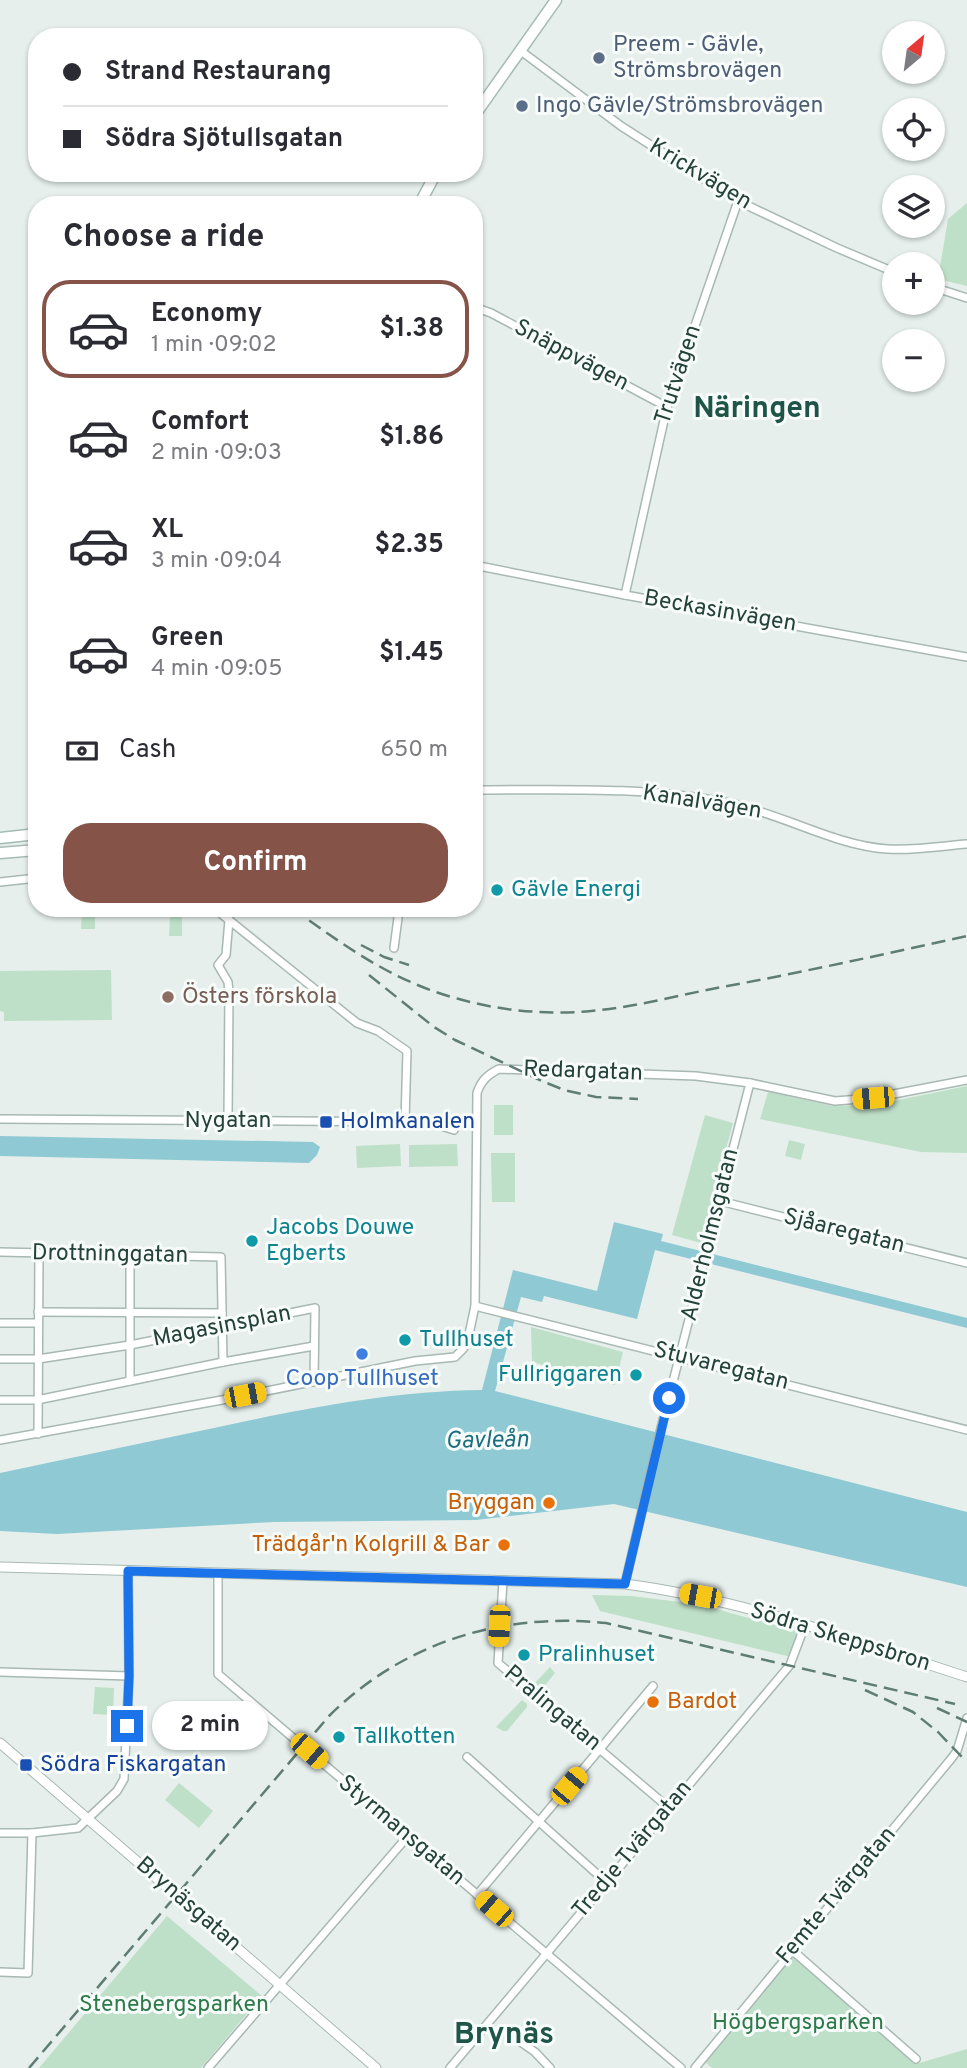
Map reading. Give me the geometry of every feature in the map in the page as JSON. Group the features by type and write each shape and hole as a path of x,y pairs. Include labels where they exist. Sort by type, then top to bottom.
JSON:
{"main road":[{"path":"483,104 556,0"},
{"path":"0,838 28,835"},
{"path":"0,853 28,851"}],"street":[{"name":"Krickvägen","path":"521,51 621,126 738,201 882,267"},
{"name":"Trutvägen","path":"625,595 667,407 738,201"},
{"path":"945,291 967,298"},
{"name":"Snäppvägen","path":"483,310 667,407"},
{"name":"Beckasinvägen","path":"483,567 967,657"},
{"name":"Kanalvägen","path":"483,790 638,792 696,797 775,815 833,837 885,849 967,844"},
{"path":"0,882 28,879"},
{"path":"225,917 357,1023 378,1031 407,1051 405,1122"},
{"path":"394,948 398,917"},
{"path":"228,1121 229,993 228,982 218,965 226,955 229,920"},
{"name":"Redargatan","path":"314,1382 415,1361 455,1357 464,1349 475,1306 476,1104 480,1085 487,1075 499,1069 696,1076 750,1083 835,1101 873,1098 967,1080"},
{"name":"Alderholmsgatan","path":"625,1584 661,1428 750,1083"},
{"name":"Nygatan","path":"0,1119 429,1122 454,1130"},
{"name":"Sjåaregatan","path":"720,1201 967,1263"},
{"name":"Drottninggatan","path":"0,1252 220,1257 222,1313"},
{"path":"38,1434 39,1253"},
{"path":"130,1254 130,1381"},
{"name":"Stuvaregatan","path":"475,1306 967,1430"},
{"name":"Magasinsplan","path":"0,1359 38,1359 130,1345 315,1308 314,1346"},
{"path":"38,1312 222,1313 223,1362"},
{"path":"0,1323 38,1323"},
{"path":"0,1400 37,1400 314,1346 314,1382 0,1440"},
{"name":"Södra Skeppsbron","path":"0,1567 625,1584 700,1596 805,1625 967,1677"},
{"path":"0,1833 78,1828 117,1791 124,1779 129,1676 128,1571"},
{"name":"Styrmansgatan","path":"218,1574 218,1674 681,2068"},
{"name":"Pralingatan","path":"503,1581 498,1663 669,1808"},
{"name":"Tredje Tvärgatan","path":"450,2068 790,1665 805,1625"},
{"path":"0,1672 129,1676"},
{"path":"477,1895 653,1686"},
{"name":"Femte Tvärgatan","path":"695,2068 957,1751 967,1718"},
{"name":"Brynäsgatan","path":"0,1743 376,2068"},
{"path":"467,1757 606,1882"},
{"path":"0,1972 28,1973 32,1833"},
{"path":"208,2068 408,1836"},
{"path":"792,1950 916,2059"},
{"path":"512,2036 550,2068"}],"green space":[{"path":"967,203 967,286 945,281 945,252 942,252 948,219"},
{"path":"82,917 95,917 95,929 81,929"},
{"path":"170,917 182,917 182,936 169,936"},
{"path":"111,970 112,1020 4,1021 4,1012 0,1011 0,971"},
{"path":"967,1086 967,1153 921,1152 760,1119 768,1092 833,1106 874,1105"},
{"path":"494,1105 513,1105 513,1135 494,1135"},
{"path":"705,1115 733,1123 701,1243 672,1235"},
{"path":"789,1140 805,1144 801,1160 785,1156"},
{"path":"400,1144 401,1166 357,1168 356,1146"},
{"path":"457,1144 458,1166 409,1167 409,1145"},
{"path":"491,1153 515,1153 515,1202 492,1202"},
{"path":"531,1327 623,1352 615,1385 532,1362"},
{"path":"592,1595 631,1596 697,1604 798,1631 791,1657 600,1611"},
{"path":"550,1667 555,1673 540,1690 533,1685"},
{"path":"95,1687 114,1688 113,1715 93,1714"},
{"path":"522,1700 527,1707 507,1731 496,1727"},
{"path":"179,1783 213,1811 199,1828 165,1800"},
{"name":"Stenebergsparken","path":"167,1916 262,1996 201,2068 39,2068"},
{"name":"Högbergsparken","path":"794,1955 916,2064 967,2049 967,2068 712,2068 705,2062"}],"water":[{"path":"0,1136 313,1142 320,1147 309,1163 0,1156"},
{"name":"Gavleån","path":"614,1222 663,1234 661,1241 967,1318 967,1328 655,1250 637,1319 544,1296 542,1302 521,1297 495,1391 967,1512 967,1587 614,1504 476,1520 274,1522 57,1534 0,1531 0,1473 313,1408 381,1397 482,1390 513,1270 597,1291"}],"railway":[{"path":"305,917 371,962 435,992 475,1003 541,1012 591,1011 641,1004 967,936"},
{"path":"361,945 384,957 409,965"},
{"path":"369,975 434,1027 455,1040 542,1081 564,1090 596,1097 638,1099"},
{"path":"29,2068 329,1716 358,1690 422,1651 492,1628 529,1622 606,1623 955,1704"},
{"path":"865,1690 913,1712 938,1732 962,1757"},
{"path":"937,1708 967,1722"}],"place":[{"name":"Preem - Gävle, Strömsbrovägen","path":"599,58"},
{"name":"Ingo Gävle/Strömsbrovägen","path":"522,106"},
{"name":"Gävle Energi","path":"497,890"},
{"name":"Östers förskola","path":"168,997"},
{"name":"Holmkanalen","path":"326,1122"},
{"name":"Jacobs Douwe Egberts","path":"252,1241"},
{"name":"Tullhuset","path":"405,1340"},
{"name":"Coop Tullhuset","path":"362,1354"},
{"name":"Fullriggaren","path":"636,1375"},
{"name":"Bryggan","path":"549,1503"},
{"name":"Trädgår'n Kolgrill & Bar","path":"504,1545"},
{"name":"Pralinhuset","path":"524,1655"},
{"name":"Bardot","path":"653,1702"},
{"name":"Tallkotten","path":"339,1737"},
{"name":"Södra Fiskargatan","path":"26,1765"}],"district":[{"name":"Näringen","path":"757,409"},
{"name":"Brynäs","path":"504,2035"}],"route":[{"path":"127,1726 128,1571 625,1584 669,1398"}]}
